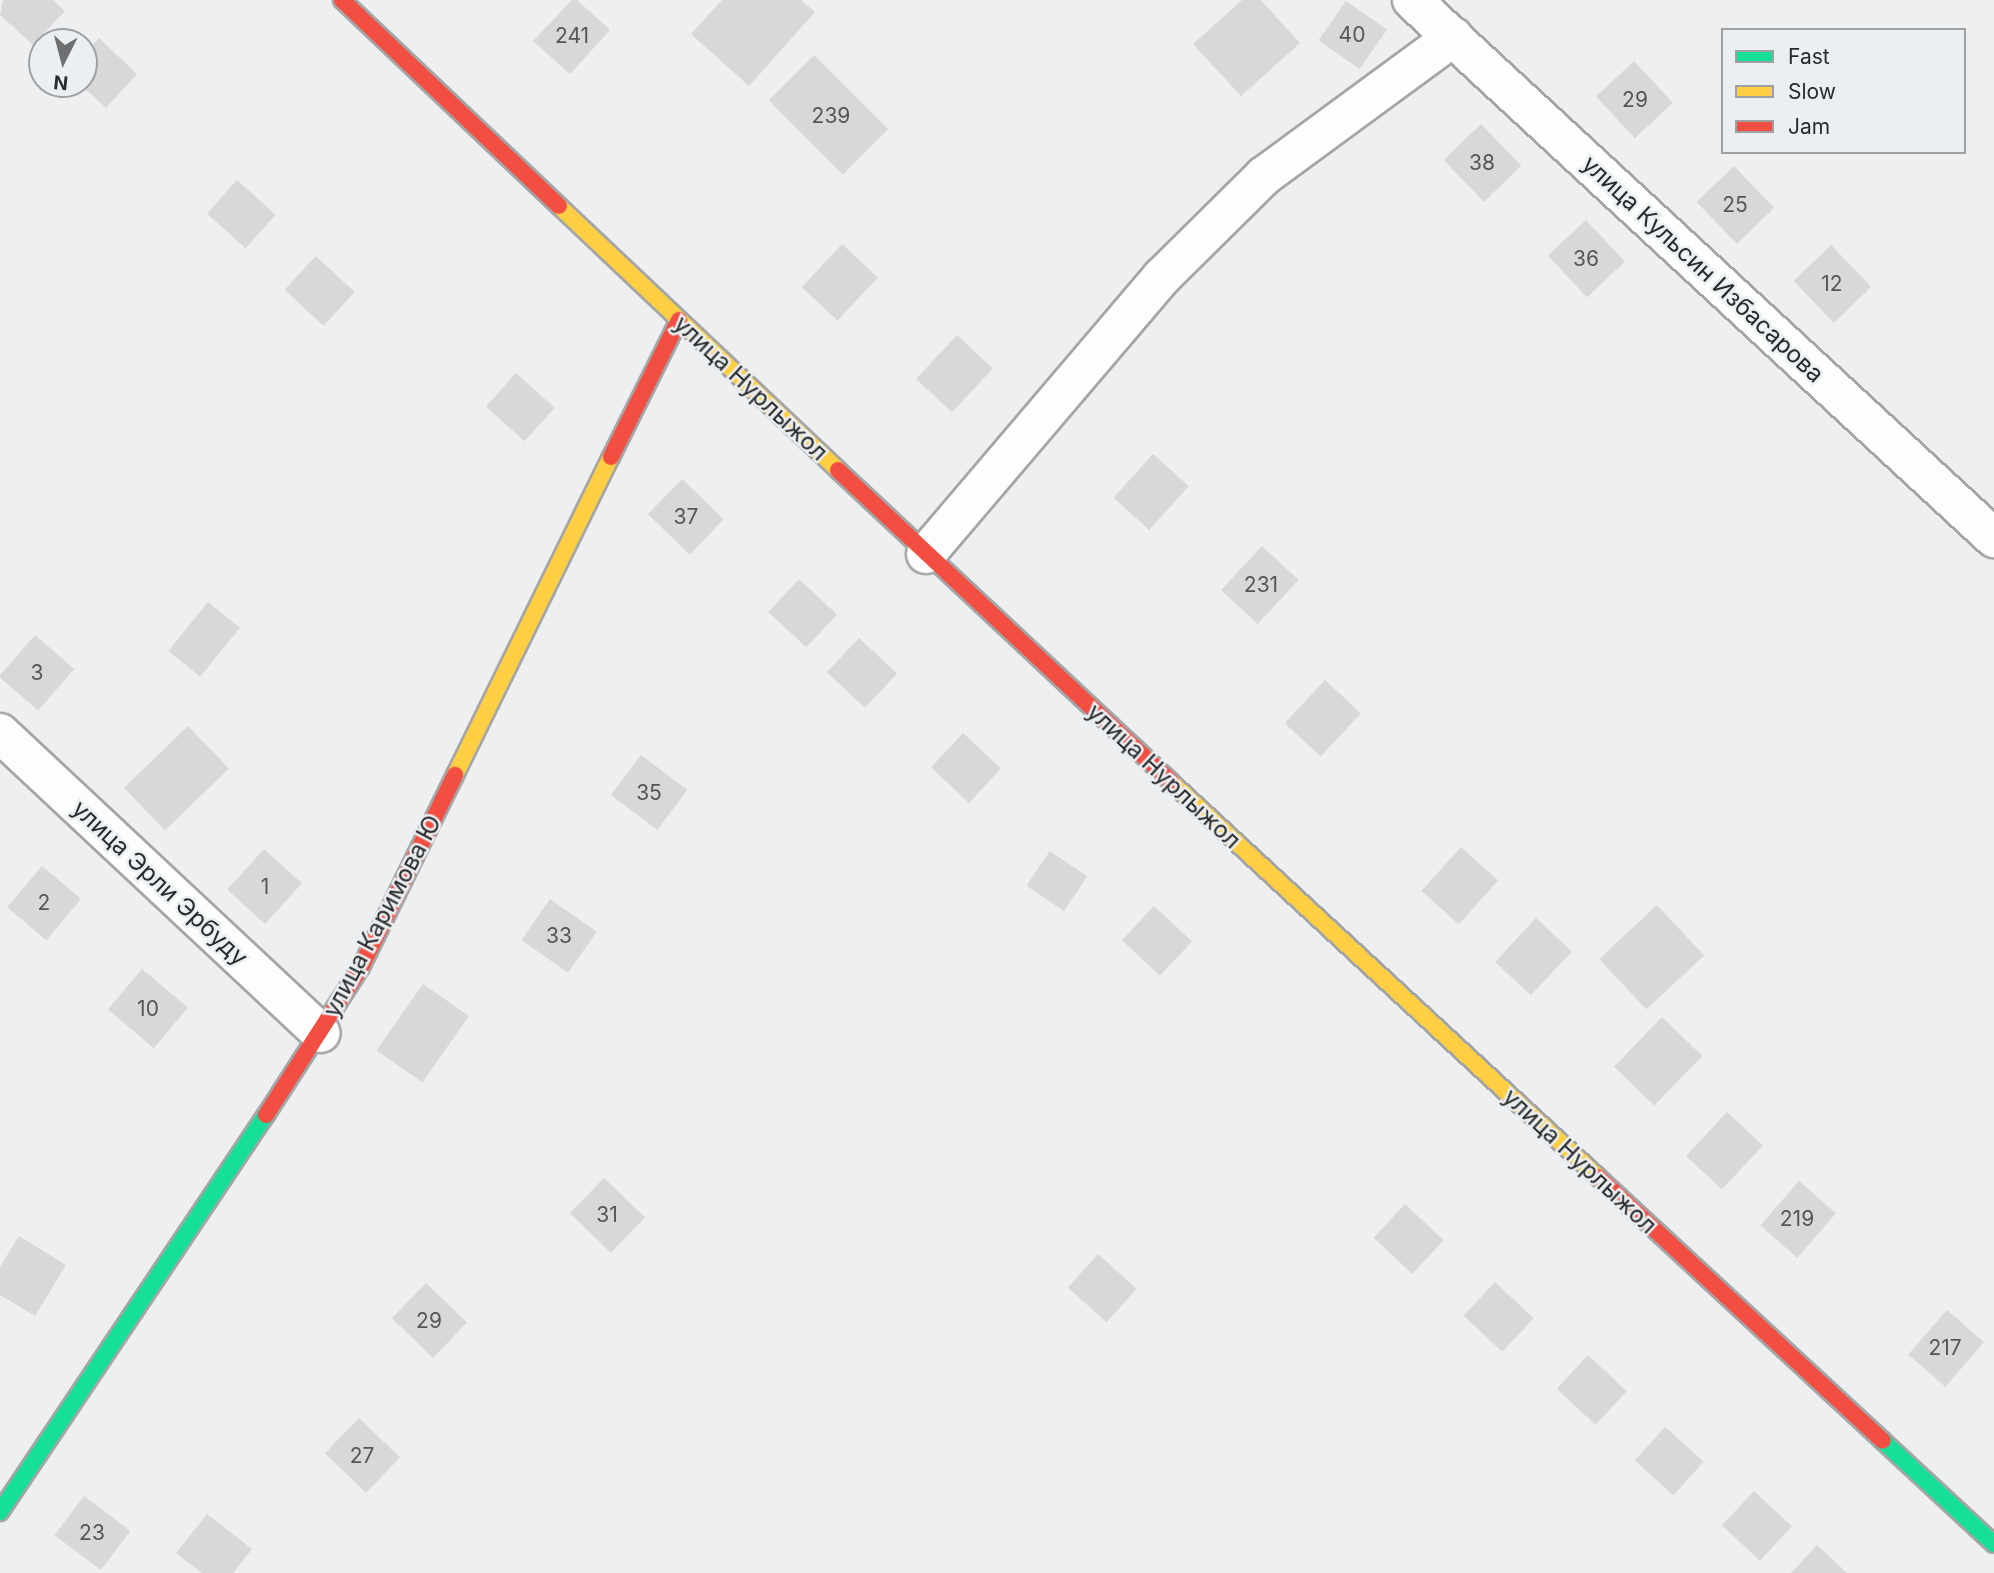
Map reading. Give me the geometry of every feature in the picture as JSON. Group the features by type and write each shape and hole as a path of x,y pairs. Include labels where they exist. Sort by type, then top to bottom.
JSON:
{"street":[{"name":"улица Нурлыжол","path":"342,0 926,554 1994,1544"},
{"name":"улица Кульсин Избасарова","path":"1412,0 1994,538"},
{"path":"926,554 1162,277 1264,176 1453,37"},
{"name":"улица Каримова Ю","path":"0,1511 321,1033 361,967 679,320"},
{"name":"улица Эрли Эрбуду","path":"0,733 321,1033"}],"building":[{"path":"3,0 53,0 65,11 49,28 28,28 28,40 0,15"},
{"path":"572,0 577,0 610,30 570,74 533,41"},
{"path":"722,0 801,0 815,12 749,86 691,34"},
{"path":"1242,0 1261,0 1300,43 1241,96 1193,44"},
{"path":"1346,1 1387,30 1359,69 1318,40"},
{"path":"98,39 137,74 106,108 95,98 98,98"},
{"path":"814,55 888,129 843,175 769,100"},
{"path":"1634,61 1673,103 1635,138 1596,96"},
{"path":"1481,124 1521,166 1484,202 1444,160"},
{"path":"1734,166 1774,208 1737,244 1697,202"},
{"path":"237,180 276,215 246,248 207,213"},
{"path":"1586,220 1625,262 1587,297 1548,255"},
{"path":"842,244 878,277 838,321 802,287"},
{"path":"1831,245 1871,287 1834,323 1794,281"},
{"path":"316,256 355,292 323,326 285,290"},
{"path":"957,335 993,368 952,412 916,379"},
{"path":"516,373 555,408 525,441 486,406"},
{"path":"1153,454 1189,486 1149,530 1114,498"},
{"path":"682,479 724,519 690,555 648,514"},
{"path":"1262,546 1299,580 1258,624 1221,590"},
{"path":"799,579 837,614 806,647 768,612"},
{"path":"208,602 240,628 200,677 168,651"},
{"path":"35,635 74,669 38,711 0,677"},
{"path":"859,638 897,673 865,708 827,672"},
{"path":"1325,680 1361,713 1321,757 1285,723"},
{"path":"188,726 229,768 165,830 124,788"},
{"path":"963,733 1001,768 969,803 931,767"},
{"path":"641,755 687,790 657,830 611,795"},
{"path":"1461,847 1498,880 1459,924 1422,891"},
{"path":"264,849 302,883 265,924 227,890"},
{"path":"1050,851 1087,876 1064,911 1027,886"},
{"path":"42,866 81,899 46,940 7,907"},
{"path":"550,899 597,932 568,973 521,940"},
{"path":"1657,905 1704,955 1646,1009 1599,959"},
{"path":"1154,906 1192,941 1160,976 1122,940"},
{"path":"1536,918 1572,951 1531,995 1495,962"},
{"path":"142,969 188,1008 154,1048 108,1010"},
{"path":"423,984 469,1016 422,1082 377,1050"},
{"path":"1662,1017 1702,1056 1654,1106 1614,1067"},
{"path":"1727,1112 1763,1145 1722,1189 1686,1156"},
{"path":"604,1178 645,1218 611,1253 570,1213"},
{"path":"1799,1181 1836,1213 1797,1258 1760,1226"},
{"path":"1405,1204 1444,1240 1412,1274 1374,1238"},
{"path":"19,1236 66,1265 35,1316 0,1295 0,1267"},
{"path":"1098,1254 1137,1289 1107,1322 1068,1287"},
{"path":"1495,1282 1534,1318 1502,1352 1464,1316"},
{"path":"426,1283 467,1323 433,1358 392,1318"},
{"path":"1947,1310 1984,1342 1945,1387 1908,1355"},
{"path":"1588,1355 1627,1391 1595,1425 1557,1389"},
{"path":"359,1418 400,1458 366,1493 325,1453"},
{"path":"1665,1427 1704,1462 1674,1495 1635,1460"},
{"path":"1754,1491 1792,1526 1760,1561 1722,1525"},
{"path":"84,1496 130,1531 101,1570 55,1535"},
{"path":"207,1514 252,1549 233,1573 202,1573 176,1553"},
{"path":"1817,1545 1847,1573 1791,1573"}],"traffic: fast":[{"path":"0,1512 266,1115"},
{"path":"1883,1441 1994,1544"}],"traffic: slow":[{"path":"559,206 838,470"},
{"path":"455,775 611,457"},
{"path":"1171,782 1598,1177"}],"traffic: jam":[{"path":"342,0 559,206"},
{"path":"611,457 679,320"},
{"path":"838,470 1171,782"},
{"path":"266,1115 361,967 455,775"},
{"path":"1598,1177 1883,1441"}]}
